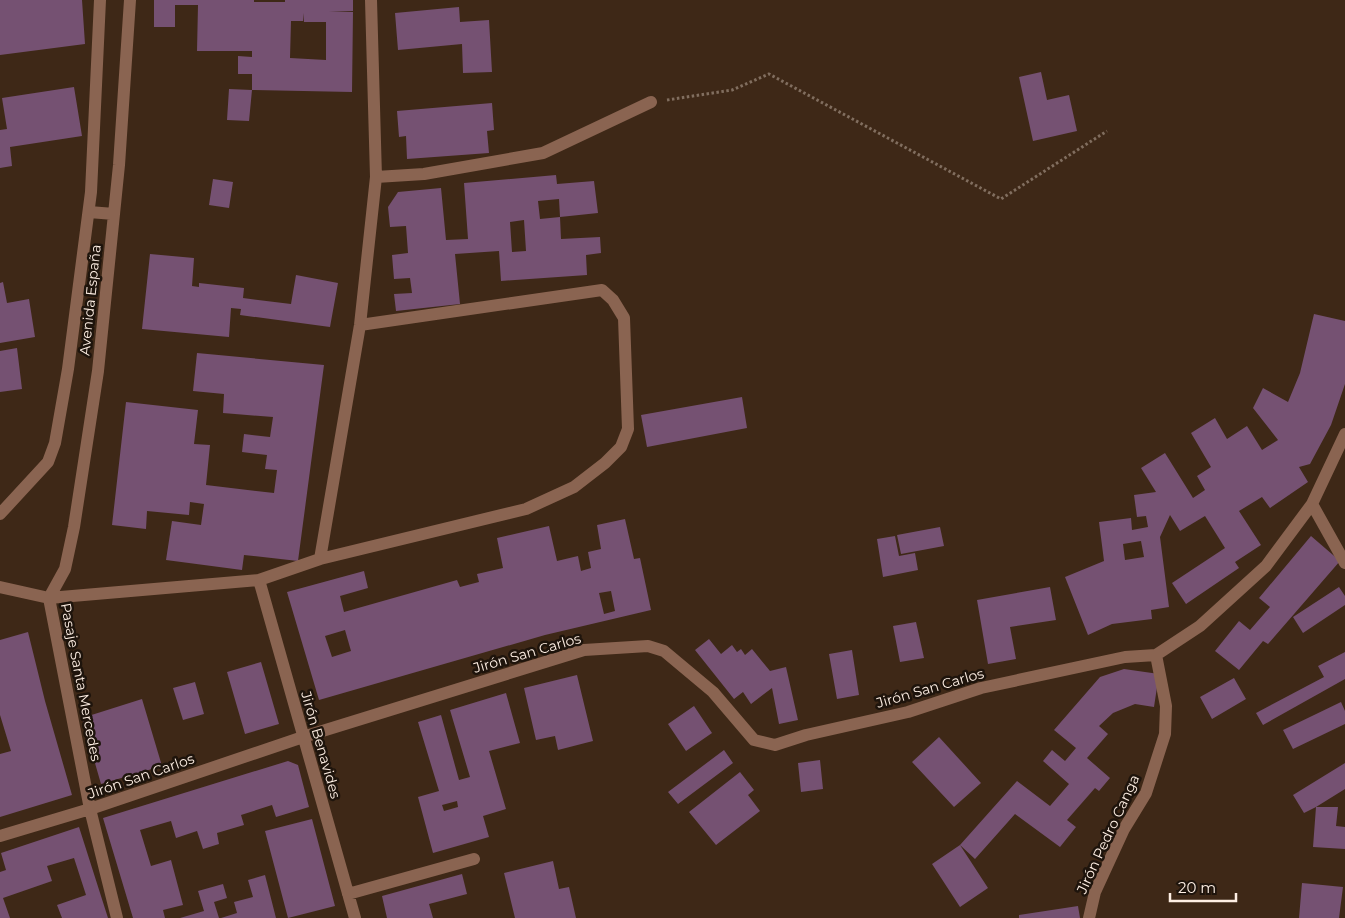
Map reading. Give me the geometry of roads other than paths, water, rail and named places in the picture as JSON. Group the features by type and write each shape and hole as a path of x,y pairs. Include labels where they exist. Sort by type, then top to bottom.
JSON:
{"street":[{"name":"Avenida España","path":"0,514 48,462 55,443 68,369 89,212 100,0"},
{"name":"Avenida España","path":"50,598 65,569 74,527 98,371 114,214 130,0"},
{"path":"320,558 360,325 376,177 371,0"},
{"path":"376,177 424,174 543,153 650,102"},
{"path":"89,212 114,214"},
{"path":"0,587 50,598 259,580 320,558 526,509 574,487 621,447 628,429 624,318 613,300 602,290 360,325"},
{"path":"1156,655 1200,626 1266,566 1312,504 1345,434"},
{"path":"1312,504 1345,563"},
{"name":"Jirón Benavides","path":"259,580 354,918"},
{"name":"Pasaje Santa Mercedes","path":"50,598 90,809 117,918"},
{"name":"Jirón San Carlos","path":"0,836 90,809 303,737 584,650 648,646 664,651 713,692 754,740 775,744 908,712 991,686 1125,657 1156,655"},
{"name":"Jirón Pedro Canga","path":"1089,918 1095,892 1124,829 1146,793 1165,734 1166,706 1156,655"},
{"path":"348,894 474,859"}]}
